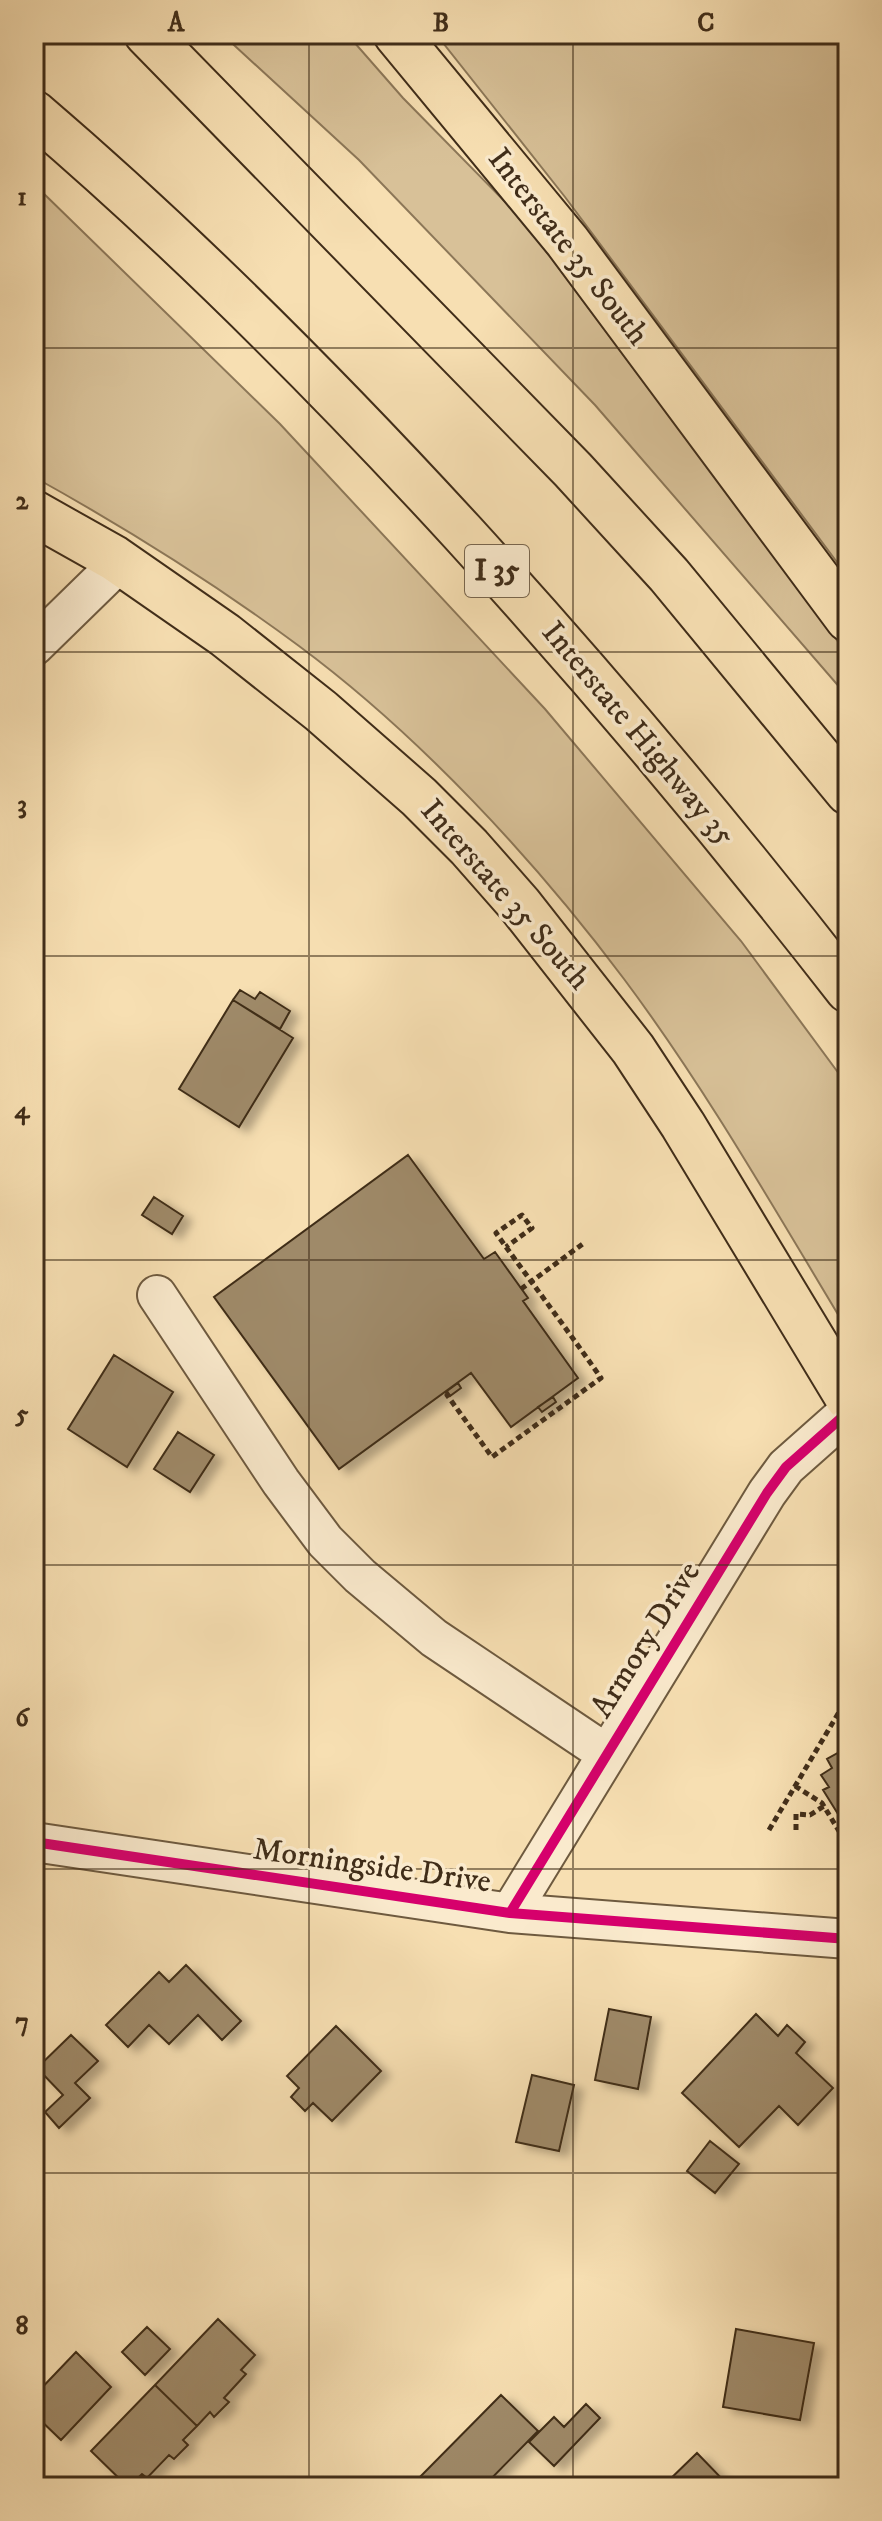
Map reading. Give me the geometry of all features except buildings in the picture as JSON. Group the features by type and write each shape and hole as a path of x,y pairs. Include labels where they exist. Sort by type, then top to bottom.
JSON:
{"main road":[{"path":"147,34 584,481 746,666 848,792"},
{"name":"Interstate 35 South","path":"396,34 567,241 848,619"},
{"name":"Interstate Highway 35","path":"34,113 113,180 302,362 586,669 678,776 848,990"},
{"name":"Interstate 35 South","path":"34,513 120,562 225,635 321,711 419,797 469,847 520,905 641,1062 683,1125 848,1398"}],"street":[{"path":"34,646 120,562"},
{"path":"157,1295 281,1482 325,1541 360,1576 434,1638 607,1754"},
{"name":"Armory Drive","path":"510,1913 767,1493 786,1467 848,1412"},
{"name":"Morningside Drive","path":"34,1842 510,1913 848,1939"}],"path":[{"path":"449,1393 447,1395 492,1457 551,1410 601,1378 532,1282 506,1247 496,1233 522,1215 532,1228 506,1247"},
{"path":"521,1289 584,1243"},
{"path":"769,1830 848,1697"},
{"path":"795,1786 824,1806 848,1846"},
{"path":"796,1830 796,1814 810,1815 824,1806"}],"shaded area":[{"path":"222,34 347,34 403,98 521,218 848,655 848,697 595,405 359,160"},
{"path":"436,34 848,34 848,577 565,197"},
{"path":"38,188 280,424 545,709 741,941 848,1086 848,1331 740,1152 655,1021 552,889 473,801 388,719 299,646 169,557 34,477 34,190"}],"cycle path":[{"path":"510,1913 767,1493 786,1467 848,1412"},
{"path":"34,1842 510,1913 848,1939"}]}
